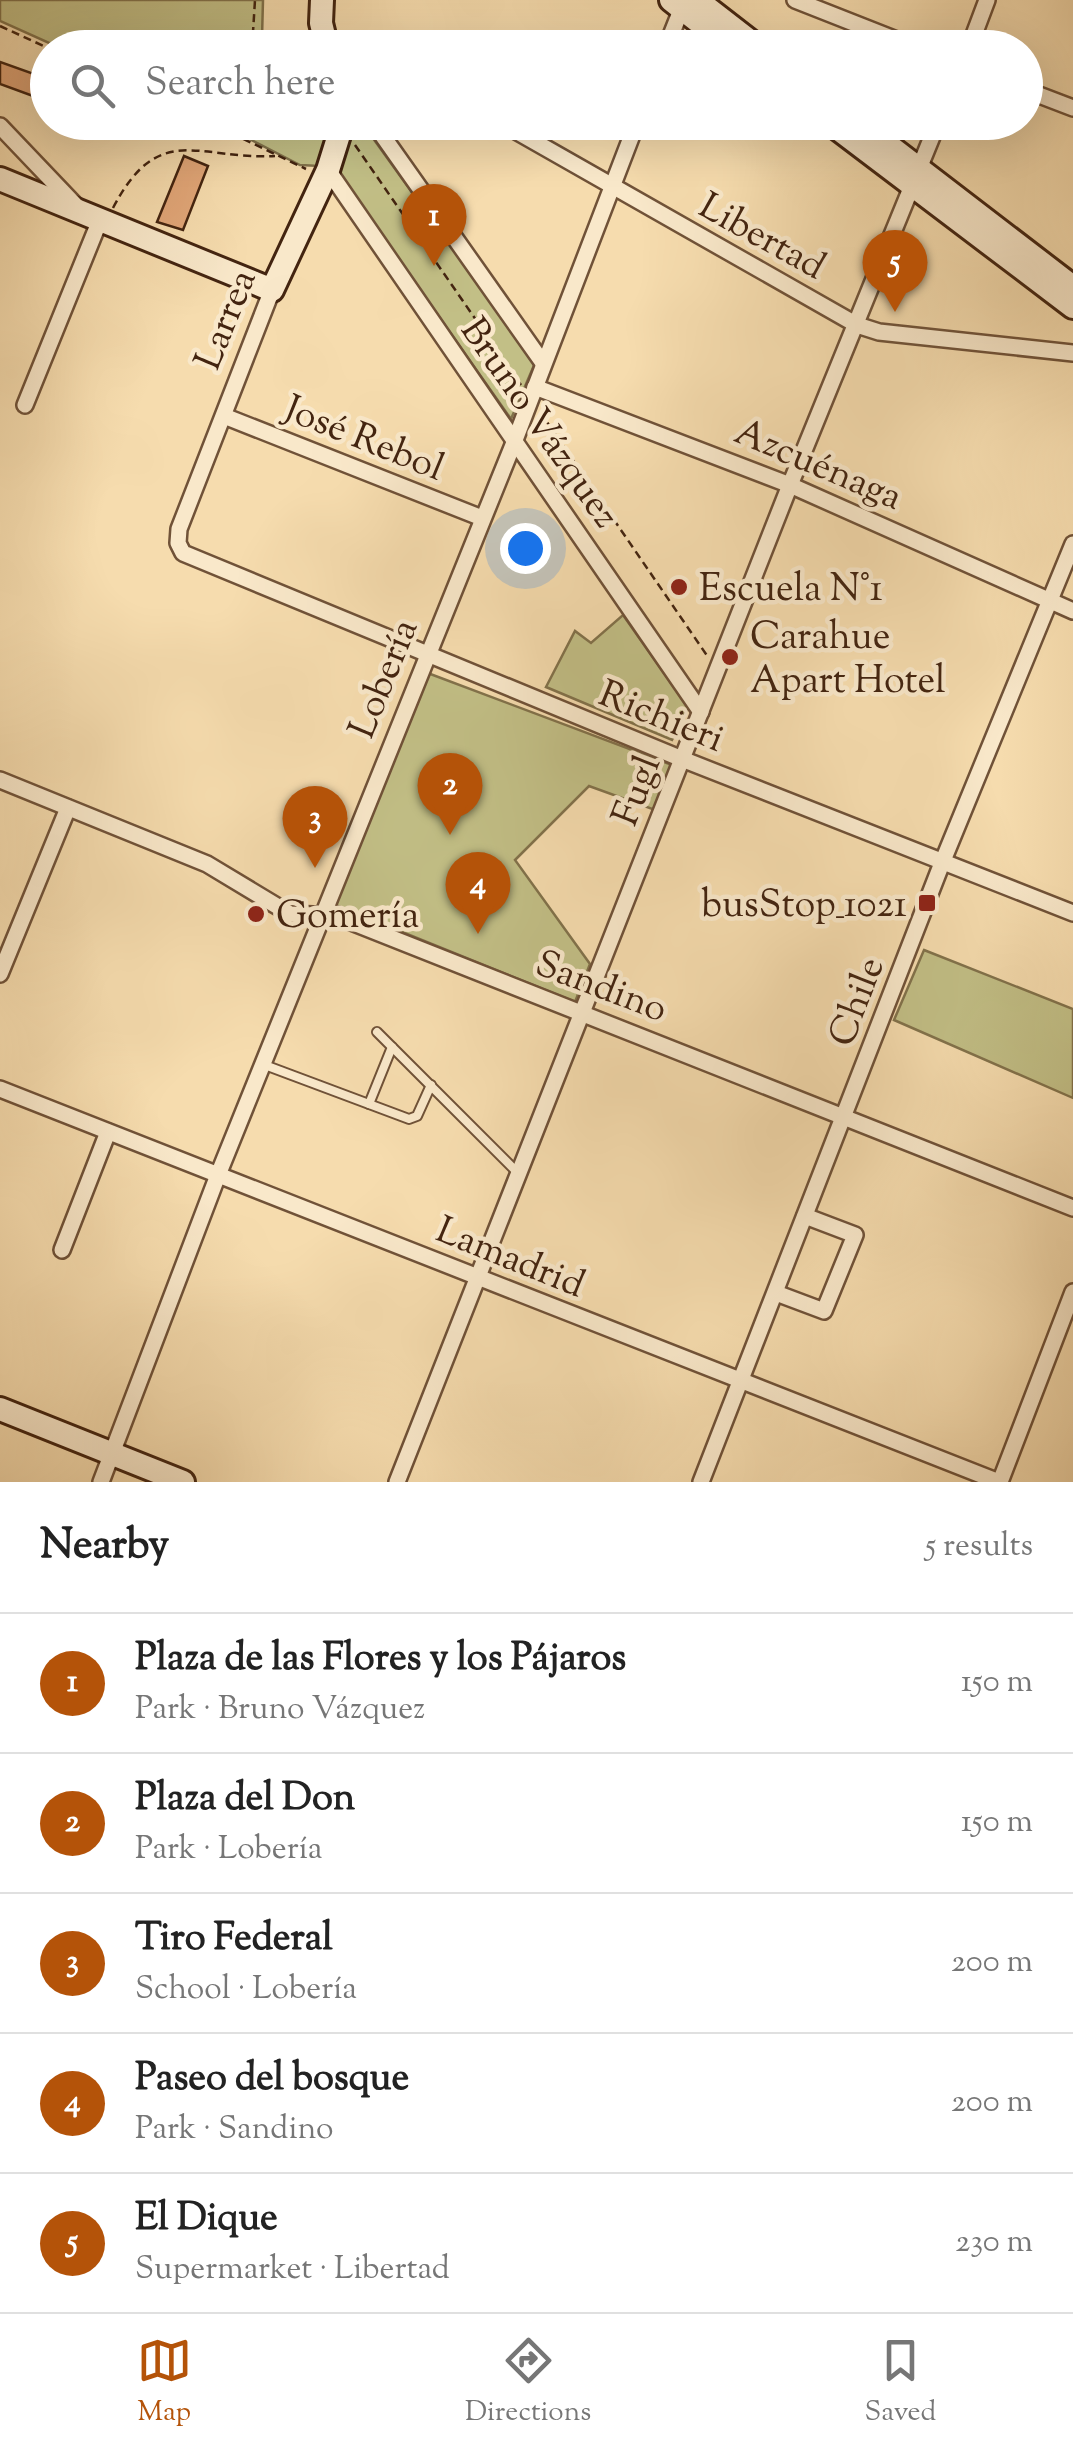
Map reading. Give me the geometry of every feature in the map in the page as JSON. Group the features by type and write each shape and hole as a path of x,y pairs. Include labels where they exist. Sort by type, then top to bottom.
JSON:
{"main road":[{"path":"322,0 323,30"},
{"path":"683,2 713,30"},
{"path":"683,2 729,30"},
{"name":"Larrea","path":"272,290 328,170 337,140"},
{"path":"857,140 1073,287"},
{"path":"876,140 915,178 1073,307"},
{"path":"0,179 272,290"},
{"path":"0,1410 183,1482"}],"street":[{"path":"795,0 871,30"},
{"path":"976,30 987,0"},
{"path":"673,30 683,2"},
{"path":"1043,97 1073,108"},
{"path":"0,126 97,219 25,405"},
{"name":"Bruno Vázquez","path":"386,140 543,363"},
{"name":"Libertad","path":"530,140 857,325 879,332 1073,354"},
{"name":"Lobería","path":"101,1482 218,1175 515,440 630,140"},
{"name":"Fugl","path":"396,1482 931,140"},
{"name":"Bruno Vázquez","path":"328,170 701,712"},
{"name":"Larrea","path":"178,543 179,528 272,290"},
{"name":"Azcuénaga","path":"535,387 790,485 1073,611"},
{"name":"José Rebol","path":"224,416 482,518"},
{"name":"Richieri","path":"178,543 183,553 427,654 1073,913"},
{"name":"Chile","path":"700,1482 942,862 1073,544"},
{"name":"Sandino","path":"0,780 207,864 290,914 322,914 352,922 1073,1208"},
{"path":"0,974 68,808"},
{"name":"Lamadrid","path":"0,1089 1000,1482"},
{"path":"62,1250 108,1132"},
{"path":"776,1293 824,1311 854,1234 805,1216"},
{"path":"1000,1482 1073,1292"}],"lane":[{"path":"378,1032 519,1174"},
{"path":"368,1104 392,1047"},
{"path":"262,1064 409,1119 417,1116 430,1085"}],"path":[{"path":"253,30 255,0"},
{"path":"0,26 30,40"},
{"path":"243,140 300,168 328,170"},
{"path":"97,219 115,204 148,161 163,152 186,148 275,156"}],"shaded area":[{"path":"0,0 263,0 262,30 30,30 30,34 0,21"},
{"path":"251,140 326,140 320,166 300,165"},
{"path":"346,140 374,140 535,363 511,419 334,168"},
{"path":"623,615 688,707 672,740 546,687 575,631 591,643"},
{"path":"425,672 672,765 655,810 589,786 515,860 590,964 575,1002 333,904"},
{"path":"924,950 1073,1009 1073,1098 894,1020"}],"building":[{"path":"0,62 30,73 30,95 0,84"},
{"path":"184,156 208,166 183,230 157,222"}],"place":[{"name":"Plaza de las Flores y los Pájaros","path":"434,266"},
{"name":"El Dique","path":"895,312"},
{"name":"Escuela N°1","path":"679,587"},
{"name":"Carahue Apart Hotel","path":"730,657"},
{"name":"Plaza del Don","path":"450,835"},
{"name":"Tiro Federal","path":"315,868"},
{"name":"busStop_1021","path":"927,903"},
{"name":"Gomería","path":"256,914"},
{"name":"Paseo del bosque","path":"478,934"}]}
